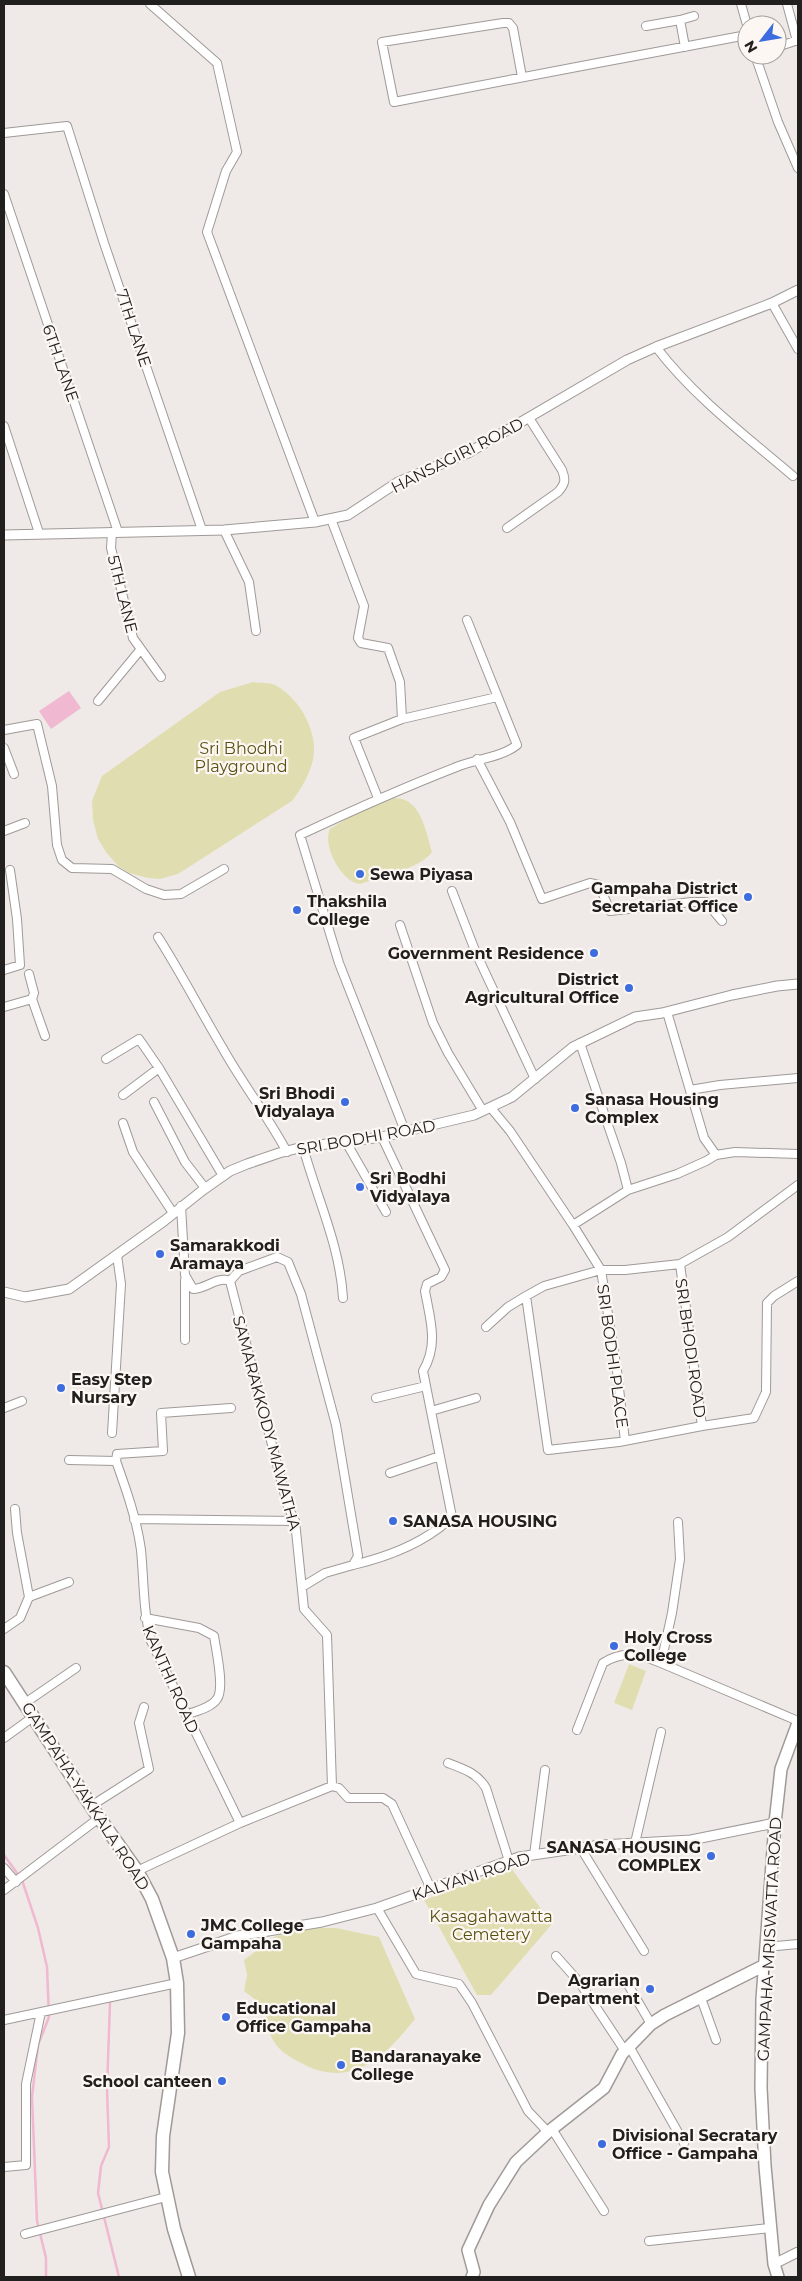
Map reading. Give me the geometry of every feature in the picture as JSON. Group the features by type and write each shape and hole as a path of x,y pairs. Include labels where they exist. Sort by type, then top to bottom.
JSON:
{"highway":[{"name":"GAMPAHA-YAKKALA ROAD","path":"4,1672 98,1818 137,1871 152,1899 173,1958 177,1983 178,2033 163,2136 162,2172 166,2197 189,2277"}],"main road":[{"name":"GAMPAHA-MRISWATTA ROAD","path":"778,2277 774,2264 770,2228 761,2088 762,2000 775,1823 781,1769 798,1722"},
{"path":"472,2277 474,2272 468,2250 489,2205 516,2162 550,2131 604,2088 627,2049 650,2024 664,2015 701,1998 765,1964"}],"street":[{"path":"150,4 218,63 236,152 226,172 208,232 315,522"},
{"path":"787,4 798,41"},
{"path":"646,26 694,16"},
{"path":"680,20 684,46"},
{"path":"522,78 513,28 503,22 382,42 394,102 522,78 684,46 737,37"},
{"path":"758,65 778,122 798,168"},
{"name":"7TH LANE","path":"4,133 67,126 104,243 202,530"},
{"name":"6TH LANE","path":"4,194 115,532"},
{"name":"HANSAGIRI ROAD","path":"4,535 224,530 331,519 358,510 398,482 468,453 588,381 656,346 772,304 798,290"},
{"path":"772,304 798,350"},
{"path":"656,346 669,364 713,408 793,476"},
{"path":"507,528 558,492 564,485 565,478 562,470 529,418"},
{"path":"4,426 7,448 39,533"},
{"path":"331,519 364,606 358,638 362,643 388,648 400,682 402,719"},
{"path":"224,530 249,582 256,631"},
{"name":"5TH LANE","path":"115,532 111,548 133,638 161,676"},
{"path":"405,1130 339,962 300,835 378,798 477,759 512,749 517,745 467,620"},
{"path":"98,701 141,649"},
{"path":"378,798 354,738 402,719 498,697"},
{"path":"4,730 37,724 52,786 56,845 62,860 72,868 112,869 146,888 164,895 181,894 224,869"},
{"path":"4,748 14,774"},
{"path":"477,759 510,822 542,899 590,883 599,885 610,911 706,902 722,921"},
{"path":"4,831 25,823"},
{"path":"4,970 20,965 17,919 10,870"},
{"path":"452,891 476,953 535,1079"},
{"path":"400,925 433,1023 448,1053 487,1110 510,1131 573,1224 601,1270"},
{"path":"158,937 222,1047 274,1128 287,1152"},
{"path":"29,974 34,993 32,999 45,1036"},
{"name":"SRI BODHI ROAD","path":"4,1292 25,1297 69,1289 205,1188 247,1164 303,1147 382,1137 405,1130 435,1125 487,1110 512,1097 580,1043 635,1017 667,1012 741,993 798,984"},
{"path":"4,1007 32,999"},
{"path":"667,1012 704,1138 716,1154"},
{"path":"106,1059 139,1039 159,1068 223,1176"},
{"path":"580,1043 621,1163 628,1190"},
{"path":"123,1095 159,1068"},
{"path":"690,1090 720,1084 798,1078"},
{"path":"154,1102 185,1162 205,1188"},
{"path":"123,1123 133,1152 173,1213"},
{"path":"302,1587 325,1573 381,1558 445,1524 452,1517 423,1371 430,1358 433,1332 425,1290 427,1284 441,1277 445,1270 382,1137"},
{"path":"346,1142 386,1212"},
{"path":"303,1147 314,1188 336,1248 342,1276 343,1298"},
{"path":"573,1224 628,1190 677,1174 706,1161 716,1154 735,1152 798,1154"},
{"name":"SRI BHODI ROAD","path":"798,1185 728,1236 680,1264 702,1426 754,1418 766,1392 767,1303 774,1296 798,1281"},
{"path":"181,1206 185,1275 185,1340"},
{"path":"112,1433 121,1284 117,1255"},
{"path":"185,1275 193,1289 225,1279 230,1281 239,1271 277,1257 288,1262 301,1294 336,1425 358,1556 353,1565"},
{"path":"486,1327 508,1307 544,1286 601,1270 625,1270 680,1264"},
{"name":"SRI BODHI PLACE","path":"601,1270 617,1371 625,1441"},
{"name":"SAMARAKKODY MAWATHA","path":"230,1281 288,1507 295,1521 304,1609 327,1635 332,1786"},
{"path":"526,1296 548,1450 625,1441 702,1426"},
{"path":"376,1398 426,1386"},
{"path":"431,1411 476,1398"},
{"path":"4,1408 22,1401"},
{"path":"69,1460 116,1461 117,1454 163,1451 161,1413 231,1408"},
{"path":"390,1473 440,1456"},
{"name":"KANTHI ROAD","path":"116,1461 127,1490 140,1549 145,1618 151,1641 240,1823"},
{"path":"4,1629 20,1618 29,1597 17,1534 15,1509"},
{"path":"134,1519 295,1521"},
{"path":"661,1663 672,1613 680,1559 678,1522"},
{"path":"29,1597 69,1582"},
{"path":"145,1618 199,1628 214,1636 221,1690 217,1699 210,1706 186,1715"},
{"path":"577,1730 602,1663 628,1653 643,1655 798,1722"},
{"path":"25,1703 76,1668"},
{"path":"91,1806 149,1769 139,1723 144,1707"},
{"path":"4,1738 33,1717"},
{"path":"635,1843 661,1732"},
{"path":"448,1763 470,1771 483,1783 510,1861"},
{"path":"534,1855 546,1770"},
{"path":"137,1871 240,1823 332,1786 339,1788 348,1798 383,1798 392,1804 431,1888"},
{"path":"4,1890 98,1818"},
{"name":"KALYANI ROAD","path":"173,1958 238,1936 322,1922 377,1908 510,1861 534,1855 580,1847 692,1840 775,1823"},
{"path":"580,1847 644,1951"},
{"path":"4,1868 16,1882"},
{"path":"377,1908 416,1974 459,1984 472,2003 528,2111 550,2131 604,2211"},
{"path":"766,1946 798,1944"},
{"path":"556,1956 580,1983 627,2049 684,2143"},
{"path":"626,1981 650,2024"},
{"path":"4,2020 177,1983"},
{"path":"701,1998 716,2040"},
{"path":"4,2167 26,2165 26,2084 41,2012"},
{"path":"26,2234 166,2197"},
{"path":"649,2241 770,2228"},
{"path":"774,2264 798,2252"}],"green space":[{"name":"Sri Bhodhi Playground","path":"253,682 275,685 292,698 306,717 313,739 314,750 313,760 299,792 292,801 178,874 160,879 148,878 129,873 118,866 98,839 93,820 92,801 102,776 220,692"},
{"path":"394,798 403,799 416,809 421,817 432,852 419,863 399,872 360,884 353,882 340,870 331,853 328,836 330,829 351,816"},
{"path":"629,1664 646,1671 632,1710 614,1703"},
{"name":"Kasagahawatta Cemetery","path":"511,1868 552,1924 491,1995 477,1995 424,1900"},
{"path":"310,1928 336,1928 379,1937 415,2019 381,2055 355,2070 340,2073 324,2072 307,2066 288,2055 278,2047 272,2038 264,2009 244,1991 247,1975 244,1960 276,1936"}],"shaded area":[{"path":"69,691 81,708 51,729 39,711"}],"waterway":[{"path":"4,1855 22,1880 38,1928 47,1967 49,2017 38,2045 32,2097 37,2221 46,2258 46,2277"},
{"path":"110,2002 107,2089 109,2147 101,2166 98,2193 119,2277"}],"place":[{"name":"Sewa Piyasa","path":"360,874"},
{"name":"Gampaha District Secretariat Office","path":"748,897"},
{"name":"Thakshila College","path":"297,910"},
{"name":"Government Residence","path":"594,953"},
{"name":"District Agricultural Office","path":"629,988"},
{"name":"Sri Bhodi Vidyalaya","path":"345,1102"},
{"name":"Sanasa Housing Complex","path":"575,1108"},
{"name":"Sri Bodhi Vidyalaya","path":"360,1187"},
{"name":"Samarakkodi Aramaya","path":"160,1254"},
{"name":"Easy Step Nursary","path":"61,1388"},
{"name":"SANASA HOUSING","path":"393,1521"},
{"name":"Holy Cross College","path":"614,1646"},
{"name":"SANASA HOUSING COMPLEX","path":"711,1856"},
{"name":"JMC College Gampaha","path":"191,1934"},
{"name":"Agrarian Department","path":"650,1989"},
{"name":"Educational Office Gampaha","path":"226,2017"},
{"name":"Bandaranayake College","path":"341,2065"},
{"name":"School canteen","path":"222,2081"},
{"name":"Divisional Secratary Office - Gampaha","path":"602,2144"}]}
